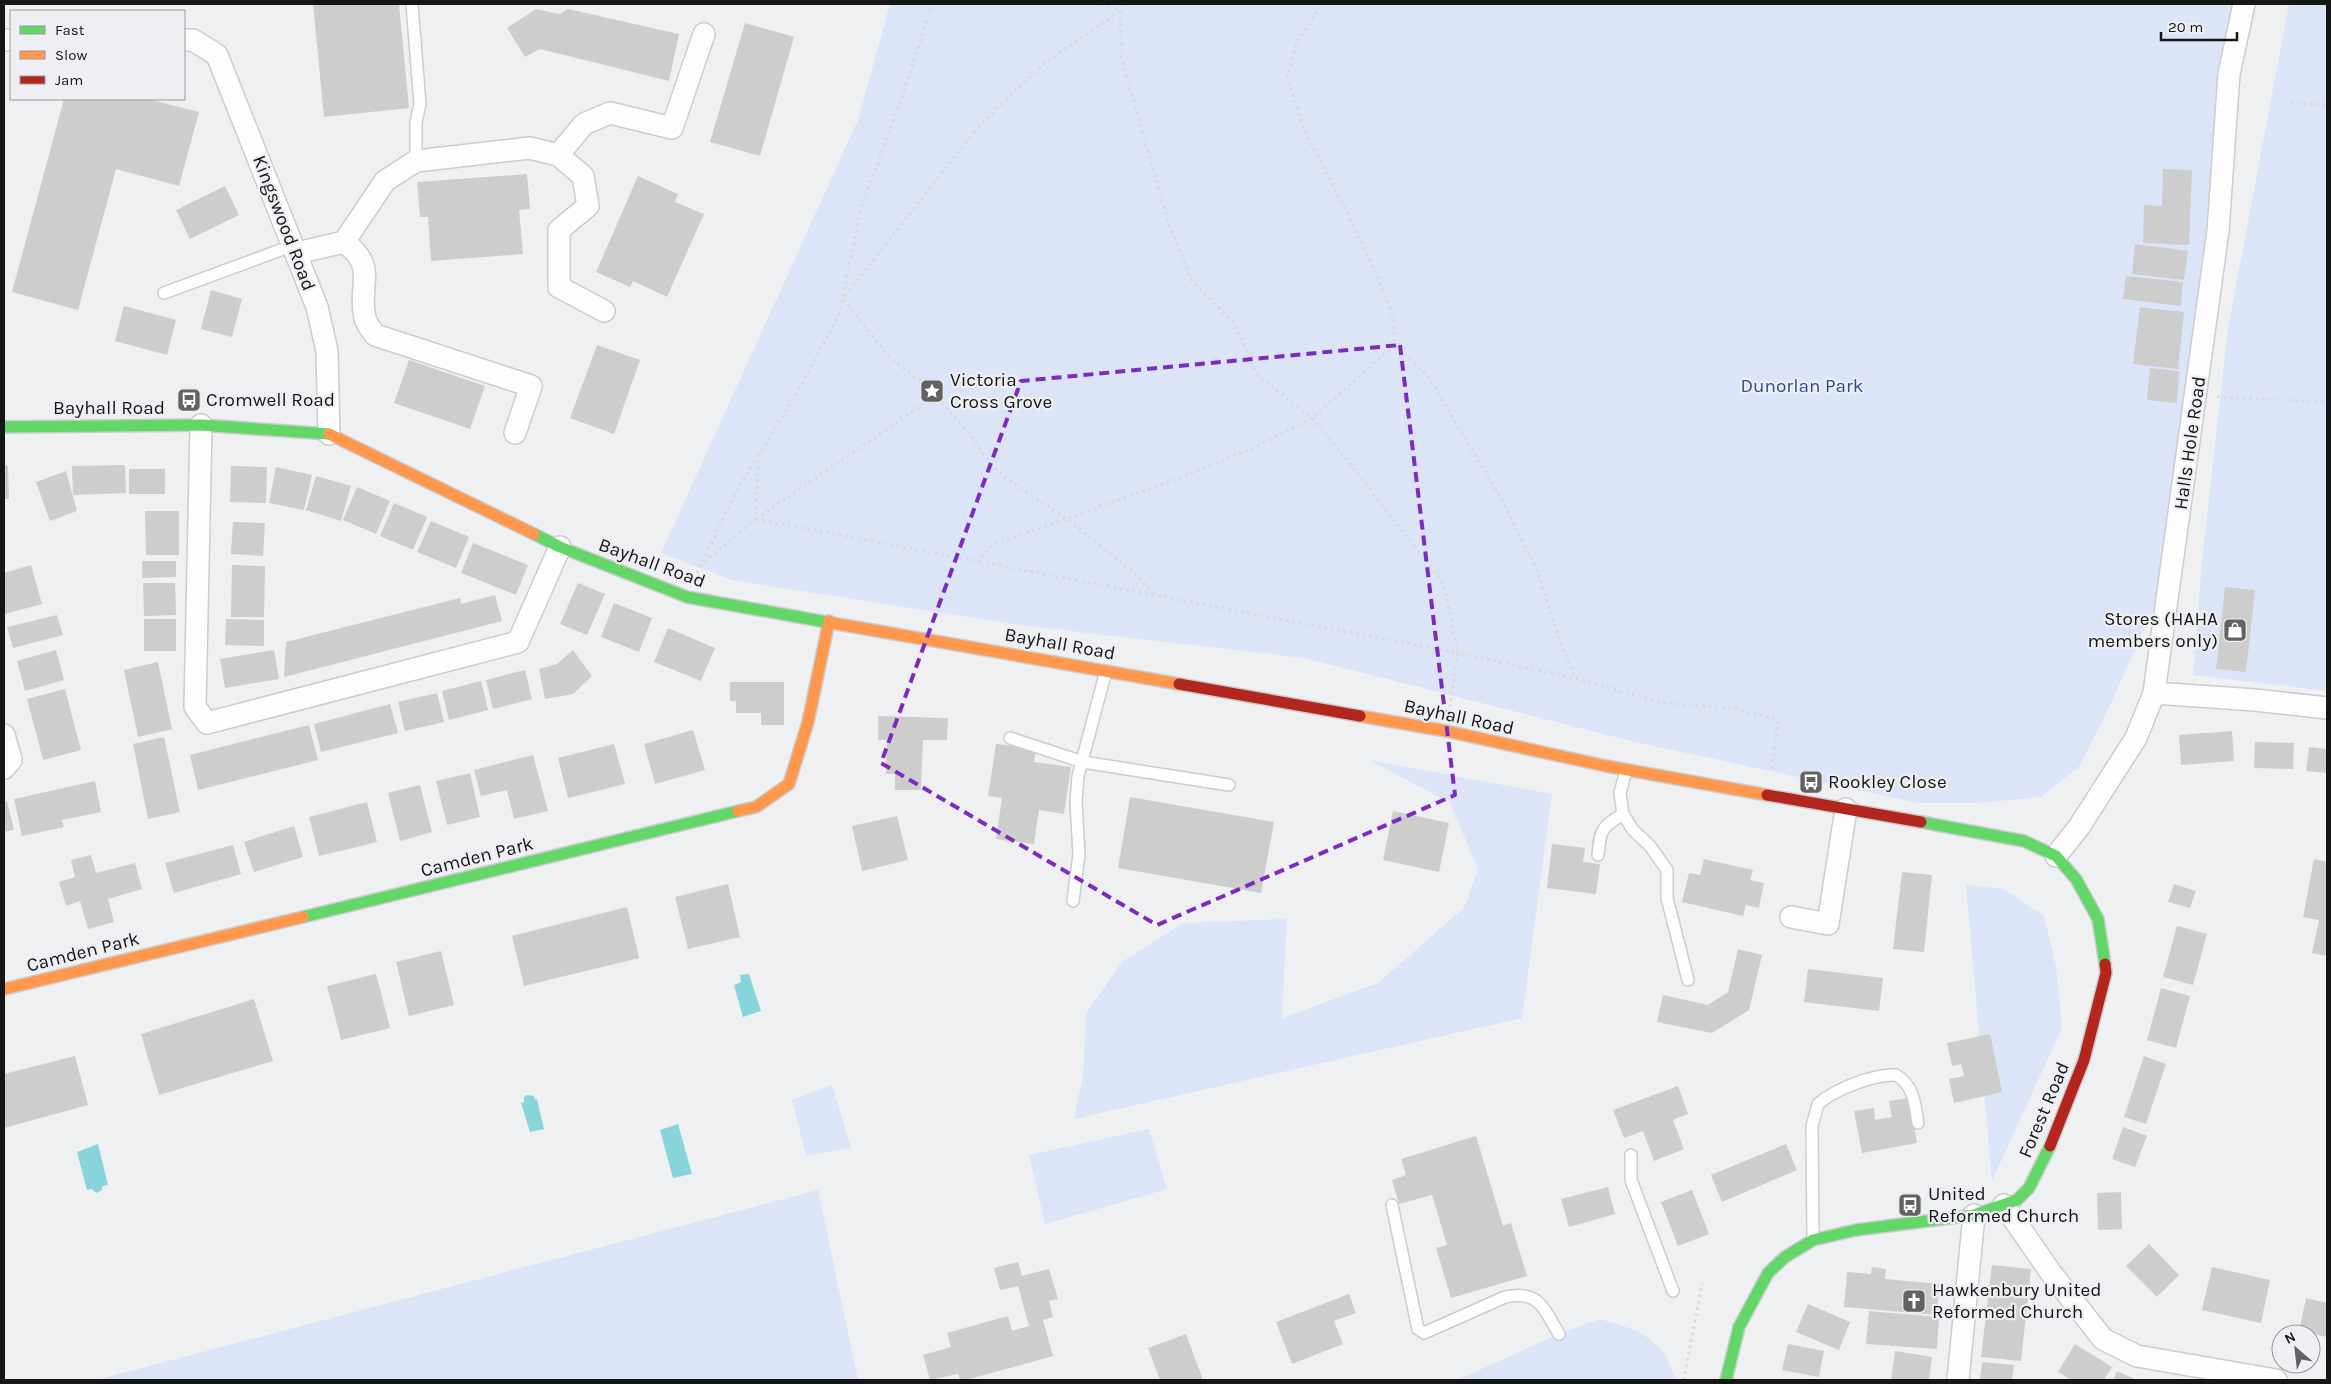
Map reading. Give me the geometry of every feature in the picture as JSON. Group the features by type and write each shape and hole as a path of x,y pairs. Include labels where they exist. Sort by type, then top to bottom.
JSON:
{"street":[{"name":"Halls Hole Road","path":"2056,856 2079,826 2136,738 2154,693 2218,231 2229,74 2244,4"},
{"path":"558,154 584,124 610,113 672,128 704,34"},
{"name":"Kingswood Road","path":"185,40 193,40 217,55 317,307 327,351 329,434"},
{"path":"344,242 385,181 416,161 530,148 558,154 582,176 588,206 559,230 559,287 604,311"},
{"path":"295,249 344,242 356,251 364,263 365,319 375,335 532,386 515,433"},
{"path":"201,425 195,707 207,724 518,642 560,547"},
{"name":"Bayhall Road","path":"4,426 201,425 329,434 560,547 687,597 738,607 829,620 1446,731 1626,770 2024,840 2056,856 2076,879 2098,920"},
{"name":"Camden Park","path":"4,989 756,807 789,784 808,722 829,620"},
{"path":"2154,693 2255,700 2327,708"},
{"path":"4,735 11,760 4,768"},
{"path":"1791,917 1828,924 1846,809"},
{"name":"Forest Road","path":"1726,1380 1739,1327 1768,1273 1785,1257 1813,1240 1856,1230 1974,1215 2017,1200 2029,1188 2051,1143 2084,1060 2106,973 2098,920"},
{"path":"2004,1205 2051,1273 2103,1339 2137,1356 2276,1380"},
{"path":"1958,1380 1974,1215"}],"lane":[{"path":"412,4 420,104 416,122 416,161"},
{"path":"164,293 295,249"},
{"path":"1073,902 1079,854 1076,802 1078,776 1107,670"},
{"path":"1010,738 1083,762 1229,785"},
{"path":"1626,770 1620,793 1623,814 1633,830 1650,846 1667,870 1667,898 1688,980"},
{"path":"1598,854 1599,832 1607,824 1623,814"},
{"path":"1813,1240 1812,1126 1818,1104 1837,1091 1882,1076 1896,1075 1908,1085 1914,1099 1918,1123"},
{"path":"1632,1156 1632,1180 1673,1292"},
{"path":"1392,1205 1418,1329 1424,1333 1505,1298 1529,1295 1537,1299 1559,1334"}],"path":[{"path":"687,597 699,566 736,492 796,394 839,315 862,208 904,92 932,4"},
{"path":"1102,4 1120,11"},
{"path":"1120,4 1121,57 1169,224 1192,281 1234,323 1257,375 1312,418 1444,584 1458,653 1446,731"},
{"path":"977,562 993,545 1174,480 1246,451 1312,418 1394,346 1394,320 1378,278 1343,204 1306,134 1287,76 1296,43 1323,4"},
{"path":"843,298 981,124 1045,63 1120,11"},
{"path":"2291,103 2327,105"},
{"path":"843,298 890,358 922,382 966,428 993,467 1023,490 1067,519 1132,571 1155,595"},
{"path":"1394,346 1428,375 1498,494 1537,570 1561,644 1575,678"},
{"path":"699,566 756,519 935,396"},
{"path":"2196,396 2327,402"},
{"path":"756,519 758,457"},
{"path":"756,519 1458,653 1575,678 1662,703 1732,708 1778,720 1769,796"},
{"path":"1684,1380 1702,1283"}],"highlighted area":[{"path":"1400,345 1455,795 1157,925 881,763 1021,381"}],"green space":[{"name":"Dunorlan Park","path":"890,4 2238,4 2214,232 2162,590 2105,716 2079,767 2041,797 1976,803 1918,803 1631,741 1304,658 1019,625 732,580 661,553 858,120"},
{"path":"2289,4 2327,4 2327,691 2193,675 2202,561 2228,328"},
{"path":"1369,760 1552,794 1522,1018 1074,1119 1083,1075 1086,1013 1122,962 1183,923 1287,919 1282,1018 1378,983 1464,908 1478,869 1450,803"},
{"path":"1966,885 2004,889 2044,916 2056,966 2062,1028 1992,1181"},
{"path":"832,1085 851,1148 806,1156 792,1100"},
{"path":"1149,1129 1167,1189 1045,1224 1029,1155"},
{"path":"818,1190 858,1380 96,1380"},
{"path":"1600,1319 1638,1332 1657,1345 1664,1354 1676,1380 1457,1380 1559,1334"}],"water":[{"path":"749,974 761,1011 743,1017 734,985 741,982 740,975"},
{"path":"527,1095 534,1096 535,1100 537,1099 544,1129 530,1132 521,1103 524,1102 524,1097"},
{"path":"678,1124 692,1174 673,1178 660,1130"},
{"path":"98,1144 108,1185 102,1186 102,1190 96,1193 92,1189 87,1190 77,1152"}],"building":[{"path":"313,4 399,4 409,108 324,117"},
{"path":"536,9 559,14 568,9 679,34 669,81 540,49 525,57 507,28"},
{"path":"745,23 794,37 760,156 710,142"},
{"path":"64,100 152,100 199,112 179,186 116,169 78,310 12,292"},
{"path":"2163,169 2192,170 2189,245 2143,243 2144,205 2162,206"},
{"path":"527,174 530,209 519,210 523,254 431,261 428,217 420,217 417,182"},
{"path":"638,176 678,194 675,202 704,214 667,297 633,281 630,287 596,272"},
{"path":"225,186 239,215 190,239 176,210"},
{"path":"2135,244 2188,251 2184,280 2132,274"},
{"path":"2126,276 2183,282 2181,306 2123,299"},
{"path":"211,290 242,299 232,337 201,329"},
{"path":"124,306 176,320 167,355 115,341"},
{"path":"2140,307 2184,312 2178,369 2133,364"},
{"path":"597,345 640,360 614,434 570,418"},
{"path":"409,360 485,386 470,429 394,403"},
{"path":"2150,368 2179,371 2177,403 2147,400"},
{"path":"8,465 9,499 4,499 4,466"},
{"path":"125,465 126,493 73,495 72,466"},
{"path":"231,466 267,467 266,503 230,502"},
{"path":"276,467 312,475 304,510 269,503"},
{"path":"129,469 165,469 165,494 129,494"},
{"path":"66,471 77,511 50,521 36,482"},
{"path":"316,476 351,486 341,521 306,510"},
{"path":"357,487 390,501 376,534 343,520"},
{"path":"394,503 427,517 413,550 380,536"},
{"path":"145,511 179,511 179,555 146,555"},
{"path":"431,521 469,537 456,568 417,552"},
{"path":"233,522 265,523 263,556 231,554"},
{"path":"473,543 528,565 516,595 461,573"},
{"path":"142,561 176,561 176,577 142,578"},
{"path":"31,565 42,604 5,614 4,573"},
{"path":"232,565 265,566 264,617 231,617"},
{"path":"143,583 175,583 176,615 144,616"},
{"path":"578,583 605,594 587,635 560,624"},
{"name":"Stores (HAHA members only)","path":"2225,587 2255,590 2246,672 2216,669"},
{"path":"495,595 502,621 284,677 286,642 460,598 461,604"},
{"path":"614,603 652,618 639,652 601,637"},
{"path":"57,615 63,635 13,648 7,627"},
{"path":"144,619 176,619 176,651 144,651"},
{"path":"226,619 264,620 264,646 225,645"},
{"path":"668,628 715,648 701,681 654,662"},
{"path":"56,650 64,680 25,691 17,661"},
{"path":"274,650 279,679 225,688 220,659"},
{"path":"573,650 592,676 573,694 545,699 539,669 557,664"},
{"path":"158,662 172,729 138,737 124,670"},
{"path":"525,670 532,699 493,709 486,680"},
{"path":"481,681 488,710 449,720 442,691"},
{"path":"730,682 784,682 784,725 761,725 761,713 736,713 736,701 730,701"},
{"path":"65,689 81,750 43,760 27,699"},
{"path":"437,693 444,722 405,731 398,702"},
{"path":"390,704 398,733 321,752 314,724"},
{"path":"878,716 948,718 947,740 923,740 921,790 895,790 895,774 886,774 887,740 878,740"},
{"path":"309,725 318,760 198,790 190,755"},
{"path":"693,730 705,770 655,784 644,744"},
{"path":"2232,731 2234,761 2181,765 2179,735"},
{"path":"164,737 180,812 148,819 133,744"},
{"path":"2255,742 2294,743 2293,769 2254,768"},
{"path":"614,744 625,784 568,798 558,758"},
{"path":"996,744 1036,749 1034,762 1071,767 1064,814 1039,810 1034,844 996,839 1002,798 988,796"},
{"path":"2309,747 2327,749 2327,773 2306,771"},
{"path":"533,755 548,811 514,819 507,790 481,796 474,770"},
{"path":"470,773 480,817 447,825 436,781"},
{"path":"95,781 101,812 62,820 64,827 22,836 14,799"},
{"path":"420,785 432,832 400,841 388,793"},
{"path":"1130,797 1274,822 1261,893 1118,868"},
{"path":"7,801 14,830 4,832 4,802"},
{"path":"367,802 377,842 319,856 309,817"},
{"path":"1393,811 1449,823 1439,872 1383,860"},
{"path":"897,816 908,860 862,871 852,826"},
{"path":"294,826 303,857 254,872 244,842"},
{"path":"1552,844 1585,848 1583,862 1600,864 1596,894 1547,888"},
{"path":"233,845 241,874 174,893 165,863"},
{"path":"91,855 96,873 135,863 142,889 108,899 114,922 88,929 80,901 66,906 59,882 75,877 71,860"},
{"path":"1704,859 1753,870 1750,880 1764,883 1759,908 1746,905 1743,916 1682,902 1689,873 1700,875"},
{"path":"2314,859 2327,862 2327,956 2312,953 2319,920 2303,917"},
{"path":"1902,872 1932,875 1924,952 1893,949"},
{"path":"728,884 740,937 688,949 675,897"},
{"path":"2174,884 2196,891 2190,908 2168,902"},
{"path":"627,907 639,958 524,986 512,936"},
{"path":"2177,926 2207,934 2193,985 2163,977"},
{"path":"1738,949 1762,955 1749,1010 1712,1033 1657,1022 1663,995 1708,1005 1728,992"},
{"path":"441,951 454,1005 409,1016 396,962"},
{"path":"1808,969 1883,978 1879,1011 1804,1002"},
{"path":"376,974 390,1028 341,1040 327,986"},
{"path":"2161,988 2190,996 2176,1048 2147,1040"},
{"path":"254,999 273,1061 159,1095 141,1034"},
{"path":"1990,1034 2002,1092 1954,1103 1949,1079 1964,1076 1961,1064 1952,1066 1947,1043"},
{"path":"75,1056 88,1105 4,1128 4,1074"},
{"path":"2144,1056 2166,1064 2146,1124 2124,1117"},
{"path":"1678,1086 1688,1114 1673,1120 1684,1149 1654,1161 1643,1131 1624,1138 1613,1110"},
{"path":"1910,1098 1917,1143 1862,1153 1854,1111 1874,1108 1875,1120 1892,1117 1889,1101"},
{"path":"2123,1127 2147,1136 2135,1167 2112,1159"},
{"path":"1476,1136 1503,1226 1511,1223 1527,1276 1451,1298 1436,1248 1447,1245 1432,1195 1399,1204 1392,1180 1406,1175 1401,1159"},
{"path":"1786,1144 1797,1170 1722,1202 1711,1175"},
{"path":"1608,1187 1615,1214 1569,1227 1561,1199"},
{"path":"1692,1190 1709,1234 1678,1246 1661,1202"},
{"path":"2121,1192 2122,1229 2098,1230 2097,1193"},
{"path":"2149,1244 2179,1275 2157,1297 2126,1266"},
{"path":"1018,1262 1022,1276 1049,1269 1058,1299 1049,1301 1053,1317 1043,1320 1053,1356 966,1380 960,1380 958,1374 930,1380 923,1355 951,1347 947,1333 1008,1316 1012,1331 1029,1326 1018,1286 1000,1290 994,1268"},
{"path":"1992,1265 2031,1269 2021,1361 1981,1357"},
{"path":"1872,1267 1886,1269 1885,1279 1939,1284 1937,1315 1844,1307 1847,1272 1871,1274"},
{"path":"2212,1267 2270,1280 2261,1323 2202,1310"},
{"path":"1349,1294 1356,1313 1334,1321 1343,1344 1292,1364 1276,1322"},
{"path":"2306,1298 2327,1303 2327,1337 2321,1336 2321,1324 2300,1324"},
{"path":"1808,1304 1850,1322 1839,1350 1796,1332"},
{"path":"1869,1311 1939,1317 1937,1349 1866,1344"},
{"path":"1186,1334 1203,1380 1160,1380 1148,1348"},
{"path":"1788,1344 1824,1351 1819,1377 1782,1370"},
{"path":"2075,1344 2112,1367 2104,1380 2071,1380 2058,1372"},
{"path":"1895,1351 1932,1357 1929,1380 1891,1380"},
{"path":"1982,1362 2014,1365 2012,1380 1980,1380"},
{"path":"2117,1371 2137,1380 2113,1380"}],"traffic: fast":[{"path":"4,427 201,425 329,434"},
{"path":"534,534 560,547 687,597 832,623"},
{"path":"303,917 738,811"},
{"path":"1921,822 2024,841 2056,856 2076,879 2098,919 2105,964"},
{"path":"1726,1380 1739,1327 1768,1273 1785,1257 1813,1240 1856,1230 1974,1215 2017,1200 2029,1188 2050,1146"}],"traffic: slow":[{"path":"329,434 534,534"},
{"path":"738,811 756,807 789,784 808,722 829,621"},
{"path":"832,623 1179,684"},
{"path":"1360,716 1446,731 1606,766 1767,795"},
{"path":"4,989 303,917"}],"traffic: jam":[{"path":"1179,684 1360,716"},
{"path":"1767,795 1921,822"},
{"path":"2050,1146 2084,1060 2106,973 2105,964"}],"place":[{"name":"Victoria Cross Grove","path":"932,391"},
{"name":"Cromwell Road","path":"189,400"},
{"name":"Stores (HAHA members only)","path":"2235,630"},
{"name":"Rookley Close","path":"1811,782"},
{"name":"United Reformed Church","path":"1910,1205"},
{"name":"Hawkenbury United Reformed Church","path":"1914,1301"}]}
